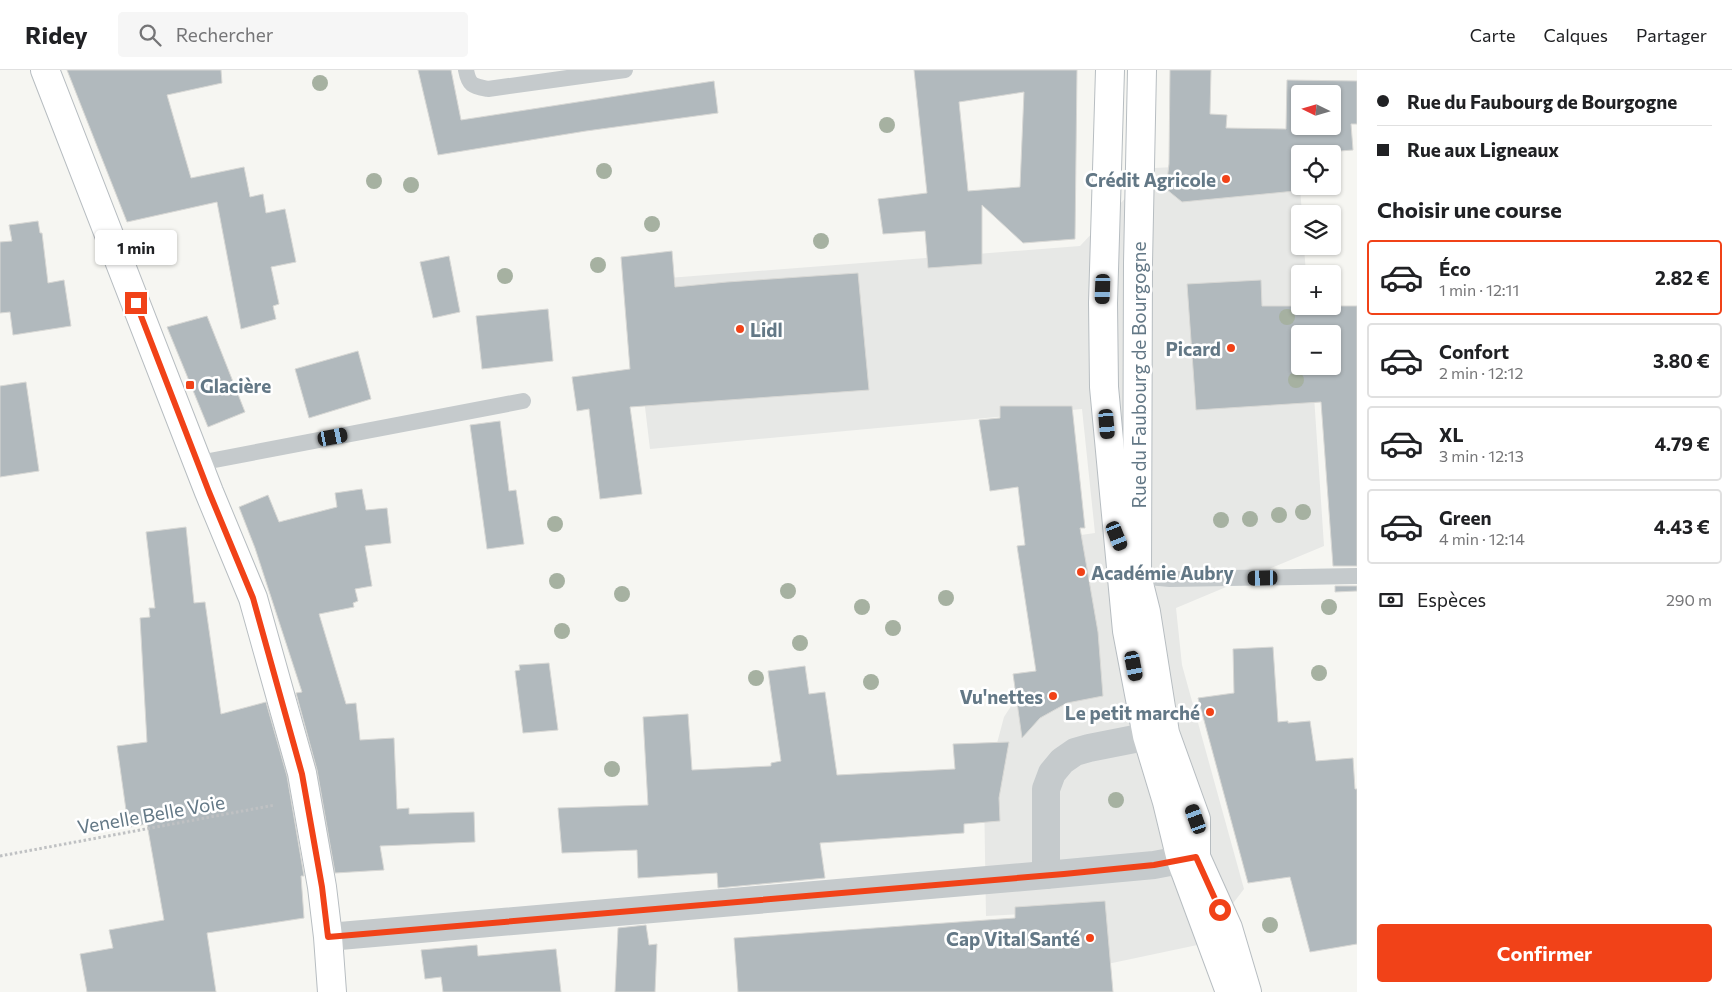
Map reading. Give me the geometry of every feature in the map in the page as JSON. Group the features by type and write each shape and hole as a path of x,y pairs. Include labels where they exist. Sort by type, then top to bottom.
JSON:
{"main road":[{"path":"46,70 253,598 302,774 322,887 332,992"},
{"name":"Rue du Faubourg de Bourgogne","path":"1110,70 1103,322 1104,387 1127,631 1156,734 1196,819 1189,858 1230,992"},
{"name":"Rue du Faubourg de Bourgogne","path":"1142,70 1138,263 1137,576 1146,612 1156,734"},
{"name":"Rue du Faubourg de Bourgogne","path":"1189,858 1228,928 1247,992"}],"street":[{"path":"1046,875 1046,789 1052,773 1062,761 1075,752 1156,734"},
{"path":"328,937 1046,875 1154,865 1189,858"}],"lane":[{"path":"466,70 468,80 474,86 488,89 625,70"},
{"path":"199,463 524,401"},
{"path":"1117,536 1130,568 1137,576 1170,579 1357,576"}],"path":[{"name":"Venelle Belle Voie","path":"0,856 307,799"}],"shaded area":[{"path":"1291,161 1291,195 1301,195 1301,205 1291,205 1291,255 1305,255 1305,265 1291,265 1291,315 1300,315 1300,325 1291,325 1291,375 1313,375 1324,546 1176,608 1182,665 1244,889 1202,944 1098,966 1090,910 986,916 984,792 1004,717 1026,683 1073,657 1067,537 1095,533 1082,409 650,449 630,281 1080,246 1154,168"}],"building":[{"path":"67,70 221,70 222,83 167,95 191,178 244,167 250,197 263,194 266,213 285,209 296,262 271,267 279,304 273,306 276,319 241,329 217,202 127,222"},
{"path":"418,70 451,70 461,120 714,81 718,113 586,131 438,155"},
{"path":"914,70 1077,70 1075,239 1023,243 982,205 982,264 928,268 925,231 883,234 878,199 927,193","holes":["1024,92 1020,187 968,191 959,102"]},
{"path":"1170,70 1211,70 1210,114 1227,115 1226,128 1286,129 1287,80 1357,81 1357,124 1351,124 1353,150 1341,151 1341,145 1291,145 1291,191 1182,202 1166,189 1169,164"},
{"path":"38,221 40,233 42,233 48,283 64,280 71,326 13,335 10,312 0,313 0,242 12,241 9,225"},
{"name":"Lidl","path":"672,251 675,287 858,273 869,390 630,407 642,494 600,499 589,409 577,411 572,377 630,369 621,257"},
{"path":"449,256 460,312 433,318 420,262"},
{"path":"1261,280 1262,306 1291,306 1291,315 1341,315 1341,306 1357,306 1357,566 1333,566 1321,402 1196,410 1187,284"},
{"path":"548,309 553,361 482,369 476,316"},
{"path":"207,316 245,412 208,427 167,327"},
{"path":"358,351 371,399 309,418 295,369"},
{"path":"26,382 39,471 0,477 0,386"},
{"path":"1000,406 1072,406 1085,528 1080,528 1098,632 1103,696 1067,703 1040,718 1022,738 1013,674 1036,671 1017,546 1025,545 1018,487 990,491 979,420 1000,418"},
{"path":"500,421 509,491 516,490 524,544 487,549 470,425"},
{"path":"362,489 366,510 387,508 391,543 365,546 372,586 355,589 358,601 353,603 354,607 319,614 346,704 356,703 360,740 394,738 397,809 409,808 409,814 474,812 475,842 380,846 384,870 335,873 317,770 296,693 302,692 255,548 239,507 268,495 279,522 337,507 335,493"},
{"path":"186,527 194,603 205,602 221,714 266,702 287,776 304,876 301,876 304,918 207,933 216,992 87,992 80,954 113,948 109,930 164,920 147,824 130,827 117,746 147,742 140,618 150,617 149,608 155,608 146,532"},
{"path":"1335,586 1357,586 1357,591 1335,592"},
{"path":"1273,647 1278,722 1310,721 1316,761 1353,758 1355,789 1357,789 1357,944 1310,952 1290,877 1248,883 1198,698 1234,693 1233,649"},
{"path":"549,663 558,730 523,733 515,671 520,670 519,665"},
{"path":"805,666 809,694 825,692 837,775 955,769 953,744 1009,742 999,798 1000,821 964,824 964,833 820,843 825,878 718,888 717,873 638,878 637,850 562,853 558,808 648,805 643,717 688,714 692,770 771,766 771,763 781,761 768,671"},
{"path":"1105,901 1113,992 738,992 734,938 1015,918 1015,907"},
{"path":"646,925 649,945 657,944 655,992 615,992 618,928"},
{"path":"477,945 478,956 556,949 561,992 443,992 441,977 425,979 421,950"}],"place":[{"name":"Crédit Agricole","path":"1226,179"},
{"name":"Lidl","path":"740,329"},
{"name":"Picard","path":"1231,348"},
{"name":"Glacière","path":"190,385"},
{"name":"Académie Aubry","path":"1081,572"},
{"name":"Vu'nettes","path":"1053,696"},
{"name":"Le petit marché","path":"1210,712"},
{"name":"Cap Vital Santé","path":"1090,938"}],"route":[{"path":"136,303 209,492 253,598 302,774 322,887 328,937 1064,874 1154,865 1196,857 1220,910"}]}
